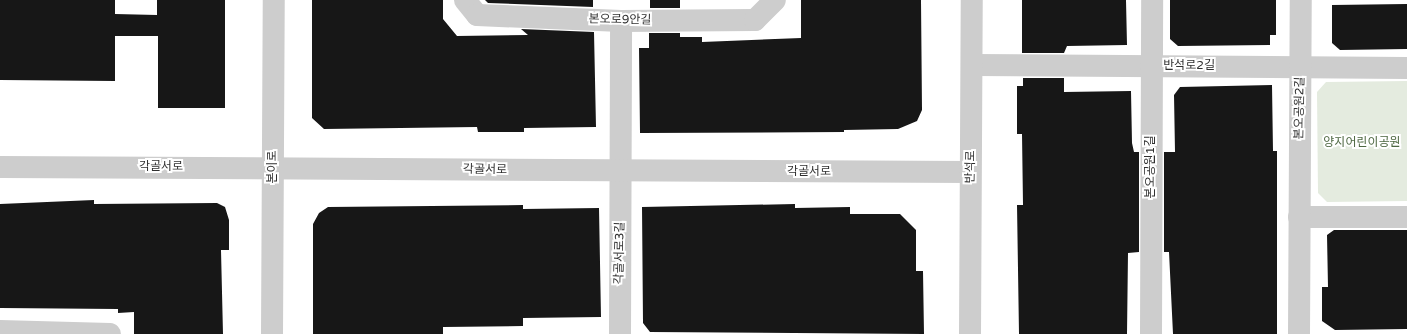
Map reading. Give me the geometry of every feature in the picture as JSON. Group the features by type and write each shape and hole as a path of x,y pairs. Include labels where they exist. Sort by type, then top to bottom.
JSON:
{"street":[{"name":"본이로","path":"272,334 274,0"},
{"name":"본오로9안길","path":"465,0 477,15 621,21 755,20 775,0"},
{"name":"반석로","path":"970,334 972,0"},
{"name":"본오공원1길","path":"1151,334 1152,0"},
{"name":"본오공원2길","path":"1299,334 1301,0"},
{"name":"각골서로3길","path":"620,334 621,21"},
{"name":"반석로2길","path":"972,65 1300,66 1407,68"},
{"name":"각골서로","path":"0,166 621,172 970,172"},
{"path":"1299,217 1407,217"},
{"path":"0,331 110,334"}],"green space":[{"name":"양지어린이공원","path":"1407,81 1407,201 1327,202 1318,193 1317,92 1326,82"}],"building":[{"path":"0,0 115,0 115,14 157,15 157,0 225,0 225,108 158,108 158,36 115,36 115,81 0,80"},
{"path":"312,0 443,0 443,19 457,36 528,35 521,29 594,32 596,127 524,128 524,132 478,132 477,127 324,129 312,118"},
{"path":"485,0 593,0 593,7 488,3"},
{"path":"650,0 680,0 680,8 650,8"},
{"path":"801,0 921,0 922,110 917,121 898,129 844,130 844,132 640,133 639,48 649,48 649,33 680,33 680,37 702,37 702,42 801,38"},
{"path":"1022,0 1126,0 1127,45 1067,46 1064,53 1022,53"},
{"path":"1170,0 1276,0 1276,35 1270,35 1270,45 1178,46 1170,39"},
{"path":"1407,4 1407,49 1340,50 1332,43 1332,5"},
{"path":"1023,78 1064,78 1064,92 1131,91 1132,143 1134,152 1139,152 1139,252 1128,253 1127,334 1019,334 1017,205 1023,205 1022,134 1017,134 1017,86 1023,86"},
{"path":"1272,85 1273,151 1277,151 1277,334 1173,334 1169,252 1164,252 1164,152 1175,152 1174,95 1180,87"},
{"path":"94,200 94,204 217,203 225,207 229,220 229,250 221,250 223,334 134,334 134,312 118,313 118,309 0,308 0,204"},
{"path":"795,204 795,208 850,207 850,214 900,214 916,230 916,271 923,271 924,334 650,332 643,323 642,207"},
{"path":"523,205 523,209 599,208 601,317 523,318 523,326 443,327 443,334 313,334 313,224 319,213 328,207"},
{"path":"1334,230 1407,230 1407,329 1335,330 1322,321 1322,287 1328,287 1327,235"}]}
